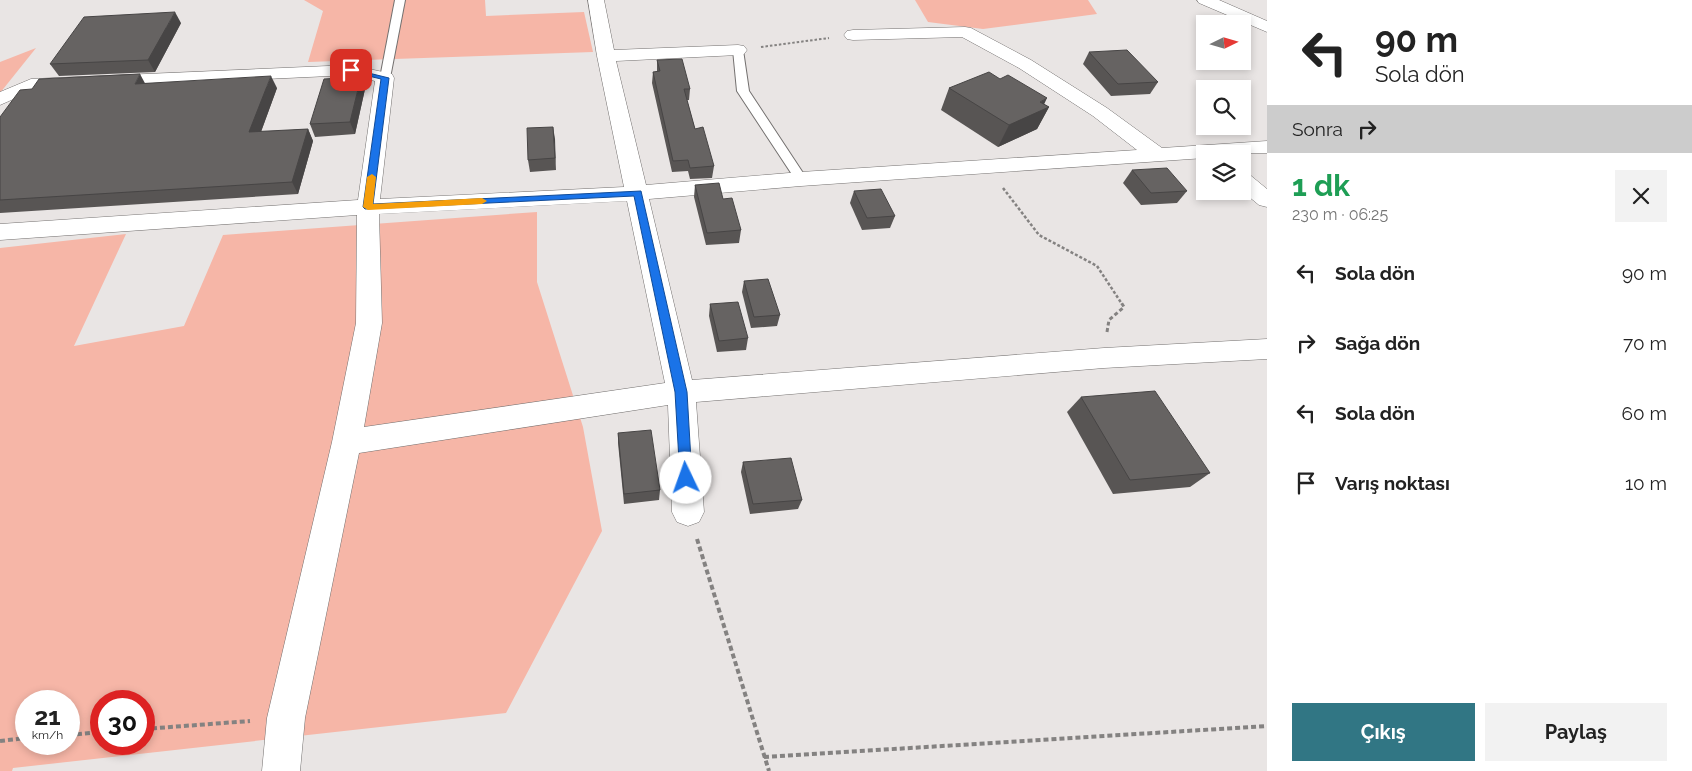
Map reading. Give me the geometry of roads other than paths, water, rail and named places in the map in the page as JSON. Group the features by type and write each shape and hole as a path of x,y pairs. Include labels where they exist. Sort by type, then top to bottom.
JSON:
{"street":[{"path":"596,0 606,56 681,392 688,512"},
{"path":"1205,0 1267,27"},
{"path":"853,35 965,32 1025,64 1092,106 1158,155"},
{"path":"606,56 738,50"},
{"path":"0,99 31,85 351,70 385,78 368,207 369,323 347,442 286,718 281,771"},
{"path":"1251,148 1267,147"},
{"path":"0,232 368,207 638,193 801,179 1196,153"},
{"path":"1251,187 1267,200"},
{"path":"347,442 681,392 1104,358 1267,350"}],"lane":[{"path":"385,78 400,0"},
{"path":"738,50 743,92 801,179"}]}
